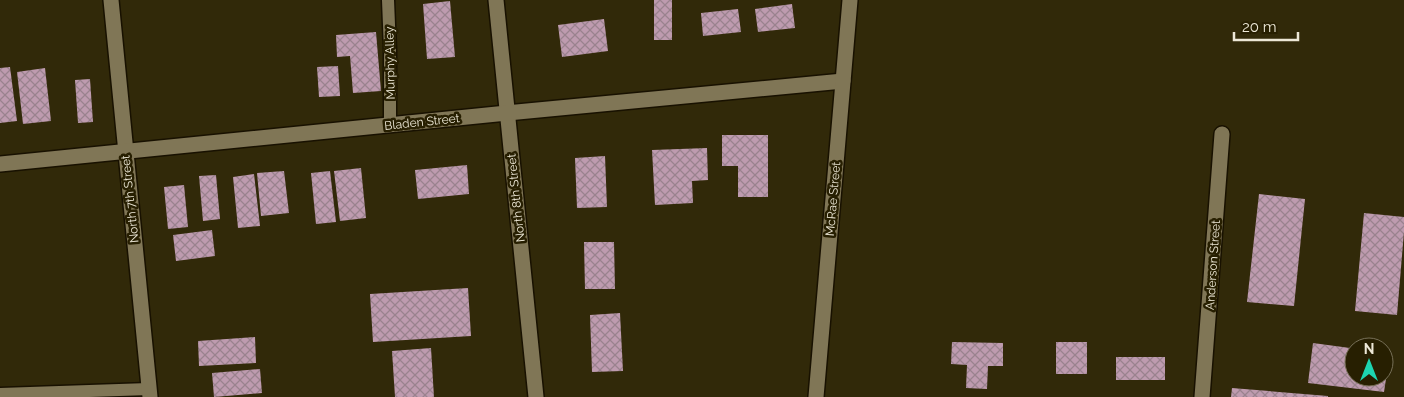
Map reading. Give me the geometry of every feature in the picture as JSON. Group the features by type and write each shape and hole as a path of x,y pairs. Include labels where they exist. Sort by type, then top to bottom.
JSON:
{"street":[{"name":"North 7th Street","path":"111,0 150,393"},
{"name":"North 8th Street","path":"496,0 536,397"},
{"name":"McRae Street","path":"816,397 850,0"},
{"name":"Bladen Street","path":"0,164 843,81"},
{"name":"Anderson Street","path":"1202,397 1222,134"}],"lane":[{"name":"Murphy Alley","path":"388,0 390,126"},
{"path":"0,394 150,393"}],"building":[{"path":"654,0 672,0 672,40 654,40"},
{"path":"450,1 455,57 427,59 423,4"},
{"path":"792,4 795,28 758,32 755,9"},
{"path":"738,9 741,32 703,36 701,13"},
{"path":"604,19 608,51 562,57 558,25"},
{"path":"376,32 381,91 353,93 350,56 337,57 336,35"},
{"path":"338,66 340,96 319,97 317,67"},
{"path":"10,67 17,121 0,123 0,68"},
{"path":"45,68 51,121 23,124 17,72"},
{"path":"90,79 93,122 78,123 75,80"},
{"path":"722,135 768,135 768,197 738,197 738,166 722,166"},
{"path":"707,148 708,180 692,181 693,203 655,205 652,150"},
{"path":"605,156 607,207 577,208 575,158"},
{"path":"467,165 469,194 418,199 415,170"},
{"path":"361,168 366,218 340,221 334,171"},
{"path":"284,171 289,213 261,216 257,173"},
{"path":"330,171 336,222 316,224 311,173"},
{"path":"254,174 260,226 238,228 233,177"},
{"path":"216,175 220,219 203,221 199,176"},
{"path":"184,185 188,227 168,229 164,187"},
{"path":"1259,194 1305,199 1294,306 1247,302"},
{"path":"1364,213 1404,217 1397,315 1355,311"},
{"path":"212,230 215,256 176,261 173,235"},
{"path":"584,242 614,242 615,289 585,289"},
{"path":"468,288 471,336 373,342 370,294"},
{"path":"620,313 623,371 592,372 590,315"},
{"path":"255,337 256,363 199,366 198,341"},
{"path":"952,342 1003,343 1003,366 988,366 987,389 966,388 967,365 951,364"},
{"path":"1056,342 1087,342 1087,374 1056,374"},
{"path":"1313,343 1344,347 1344,387 1385,387 1384,392 1308,383"},
{"path":"431,348 434,397 395,397 392,351"},
{"path":"1116,357 1165,357 1165,380 1116,380"},
{"path":"260,369 262,393 214,397 212,373"},
{"path":"1232,388 1328,396 1328,397 1231,397"}]}
